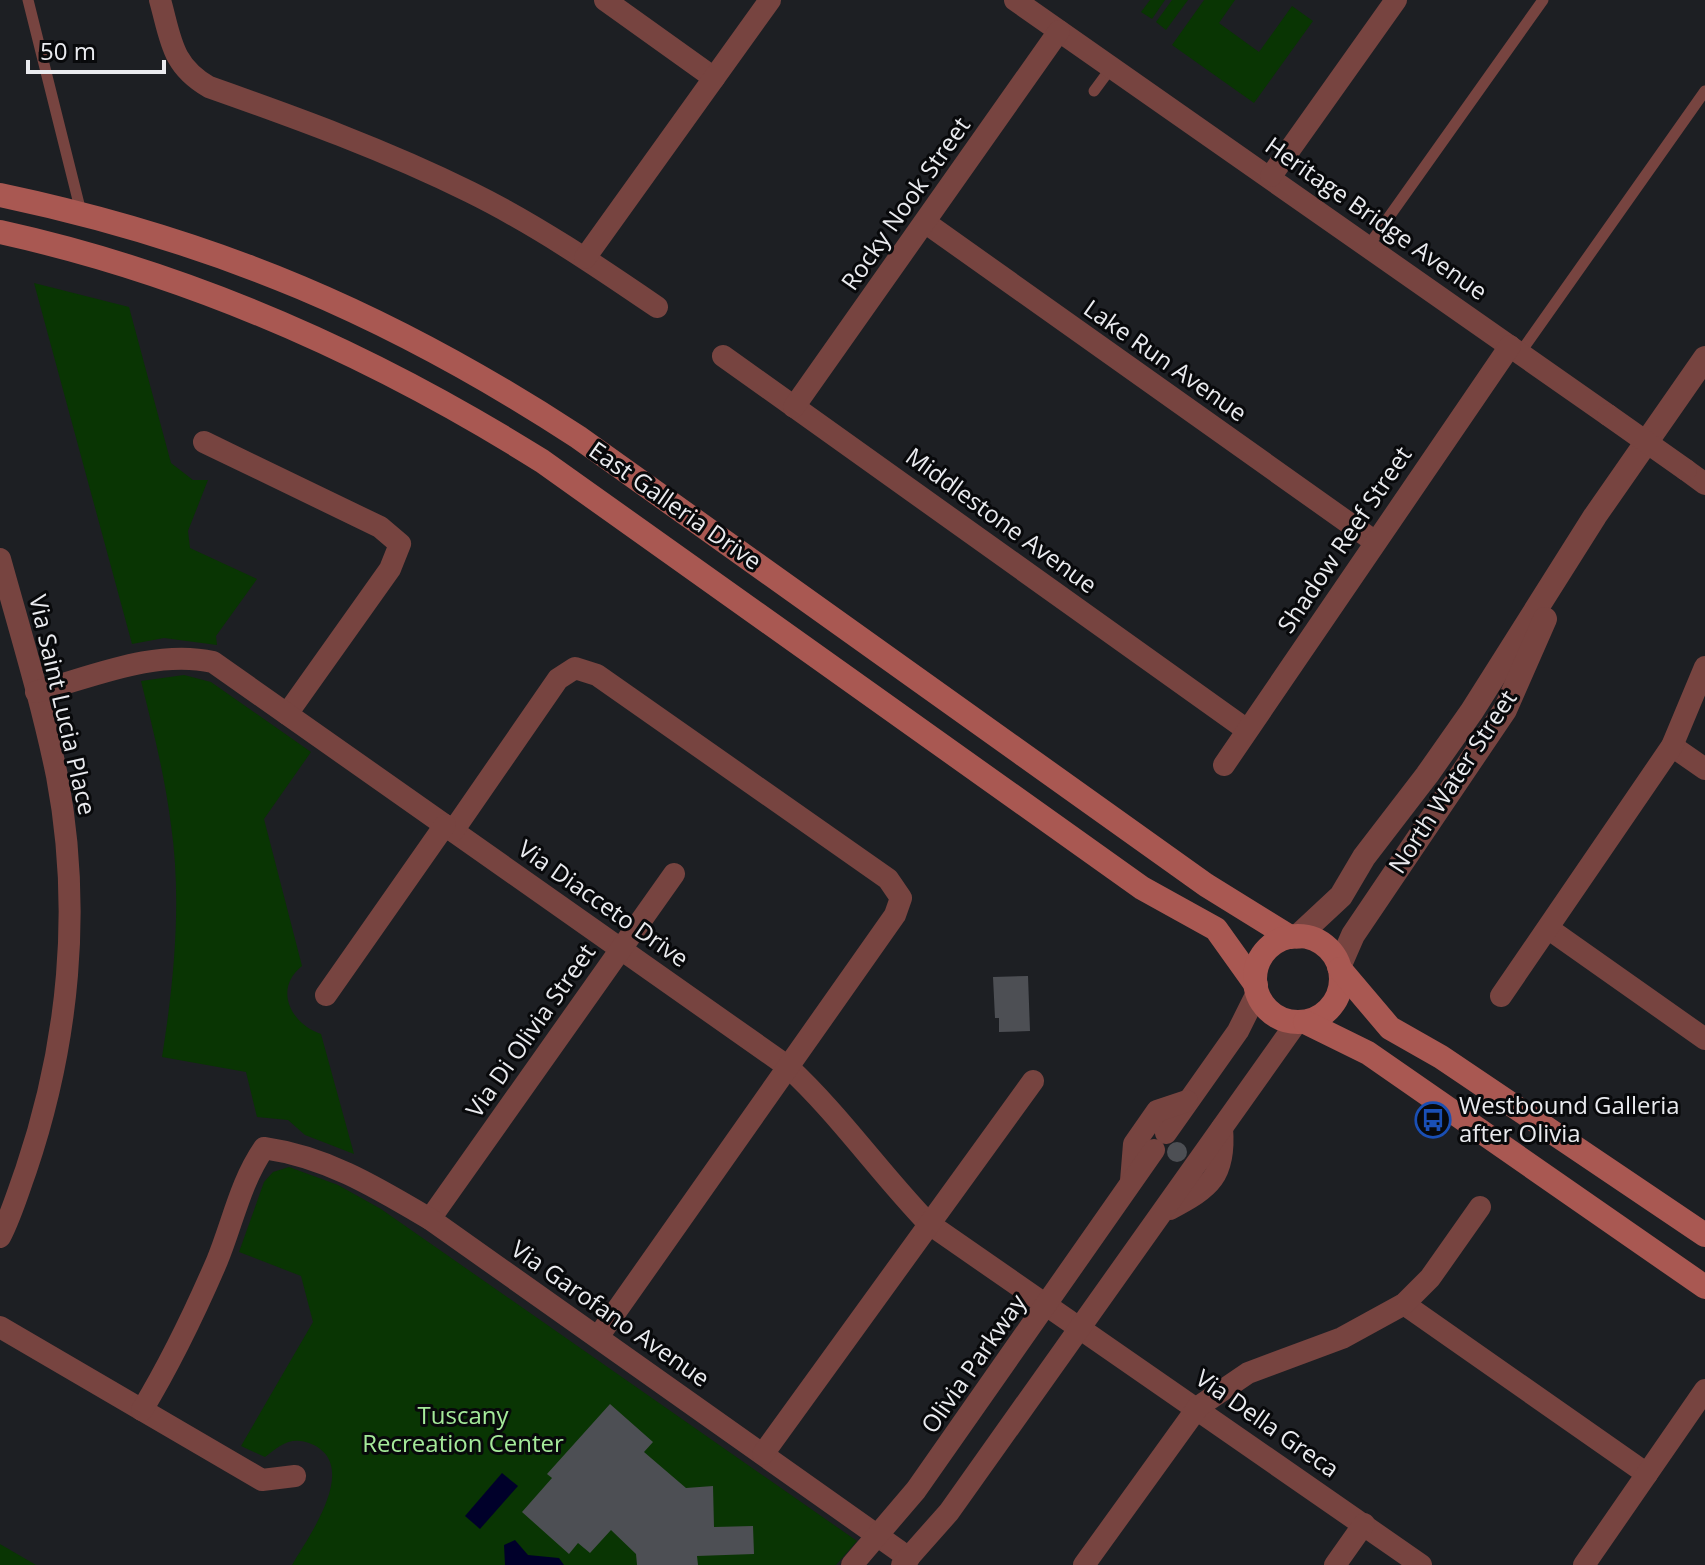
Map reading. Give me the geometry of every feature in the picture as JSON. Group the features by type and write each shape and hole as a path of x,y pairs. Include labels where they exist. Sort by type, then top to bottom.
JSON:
{"main road":[{"name":"East Galleria Drive","path":"0,195 142,228 311,290 391,327 506,390 591,446 1206,885 1293,937"},
{"name":"East Galleria Drive","path":"0,232 111,260 246,307 372,363 471,417 542,461 1142,888 1216,929 1257,989"},
{"path":"1705,1235 1441,1057 1390,1028 1340,968 1330,950 1318,941 1293,937 1265,951 1258,964 1257,989 1275,1015 1301,1022 1368,1053 1705,1287"},
{"path":"1301,1022 1327,1012 1336,1002 1341,988 1340,968"}],"street":[{"path":"160,0 175,56 188,75 209,87 375,149 457,186 585,258 657,307"},
{"path":"605,0 714,78"},
{"path":"585,258 770,0"},
{"name":"Heritage Bridge Avenue","path":"1015,0 1271,176 1705,484"},
{"path":"1271,176 1396,0"},
{"name":"Rocky Nook Street","path":"794,407 1059,31"},
{"name":"Lake Run Avenue","path":"926,223 1374,541"},
{"name":"Shadow Reef Street","path":"1224,765 1374,541 1515,349"},
{"name":"Middlestone Avenue","path":"723,356 1247,730"},
{"name":"North Water Street","path":"1293,937 1341,896 1364,857 1472,711 1577,547 1705,358"},
{"path":"204,442 380,527 400,544 390,569 287,714"},
{"name":"North Water Street","path":"1340,968 1353,935 1505,710 1577,547"},
{"name":"Via Saint Lucia Place","path":"0,559 57,776 66,844 71,936 58,1054 40,1127 0,1237"},
{"name":"Via Diacceto Drive","path":"36,692 163,659 186,656 213,662 787,1066 821,1097 899,1194 928,1223 1081,1327"},
{"path":"1501,996 1672,746 1705,667"},
{"path":"326,995 558,679 575,668 597,675 888,879 901,898 895,915 598,1337"},
{"path":"1672,746 1705,769"},
{"name":"Via Di Olivia Street","path":"430,1219 674,874"},
{"path":"1549,929 1705,1039"},
{"name":"Olivia Parkway","path":"852,1565 916,1490 1048,1305 1238,1031 1257,989"},
{"path":"905,1562 949,1512 1165,1211 1201,1192 1213,1176 1224,1159 1222,1128 1301,1022"},
{"path":"763,1454 1033,1081"},
{"name":"Olivia Parkway","path":"1130,1186 1134,1144 1157,1111 1187,1101"},
{"name":"Via Garofano Avenue","path":"142,1410 186,1331 218,1258 246,1174 264,1148 295,1153 350,1172 430,1219 879,1536 905,1562"},
{"path":"1084,1565 1198,1407 1248,1373 1342,1338 1404,1304 1430,1278 1480,1207"},
{"path":"1404,1304 1647,1474"},
{"path":"0,1327 262,1480 295,1476"},
{"name":"Via Della Greca","path":"1081,1327 1421,1565"},
{"path":"1584,1565 1705,1390"},
{"path":"1335,1565 1364,1524"}],"lane":[{"path":"28,0 81,212"},
{"path":"1369,245 1543,0"},
{"path":"1094,91 1111,68"},
{"path":"1515,349 1705,91"}],"green space":[{"path":"1150,0 1165,0 1152,19 1141,12"},
{"path":"1172,0 1188,0 1166,30 1156,22"},
{"path":"1204,0 1235,0 1219,23 1259,52 1292,6 1313,21 1254,103 1172,45"},
{"path":"34,283 129,307 171,463 193,480 208,480 188,531 190,548 257,579 216,636 217,645 164,638 132,644"},
{"path":"184,675 211,682 311,752 264,819 302,966 289,985 289,1005 301,1022 321,1034 354,1154 305,1135 288,1120 257,1117 246,1072 162,1057 173,971 176,883 165,789 141,681"},
{"name":"Tuscany Recreation Center","path":"289,1167 338,1185 381,1209 857,1541 836,1565 292,1565 327,1501 332,1483 331,1467 324,1453 302,1441 285,1443 265,1457 241,1446 313,1322 301,1276 239,1252 264,1182 273,1172"},
{"path":"0,1544 36,1565 0,1565"}],"water":[{"path":"502,1473 518,1486 480,1529 465,1516"},
{"path":"515,1540 528,1555 559,1558 564,1565 505,1565 504,1545"}],"building":[{"path":"1028,976 1030,1031 999,1032 999,1018 995,1018 993,977"},
{"path":"1177,1142 1184,1145 1187,1152 1184,1159 1177,1162 1170,1159 1167,1152 1170,1145"},
{"path":"610,1404 653,1442 644,1452 686,1488 713,1486 714,1527 753,1526 754,1554 697,1556 698,1565 637,1565 636,1554 611,1530 590,1553 578,1543 569,1554 522,1512 552,1478 547,1474"}],"place":[{"name":"Westbound Galleria after Olivia","path":"1433,1120"}]}
